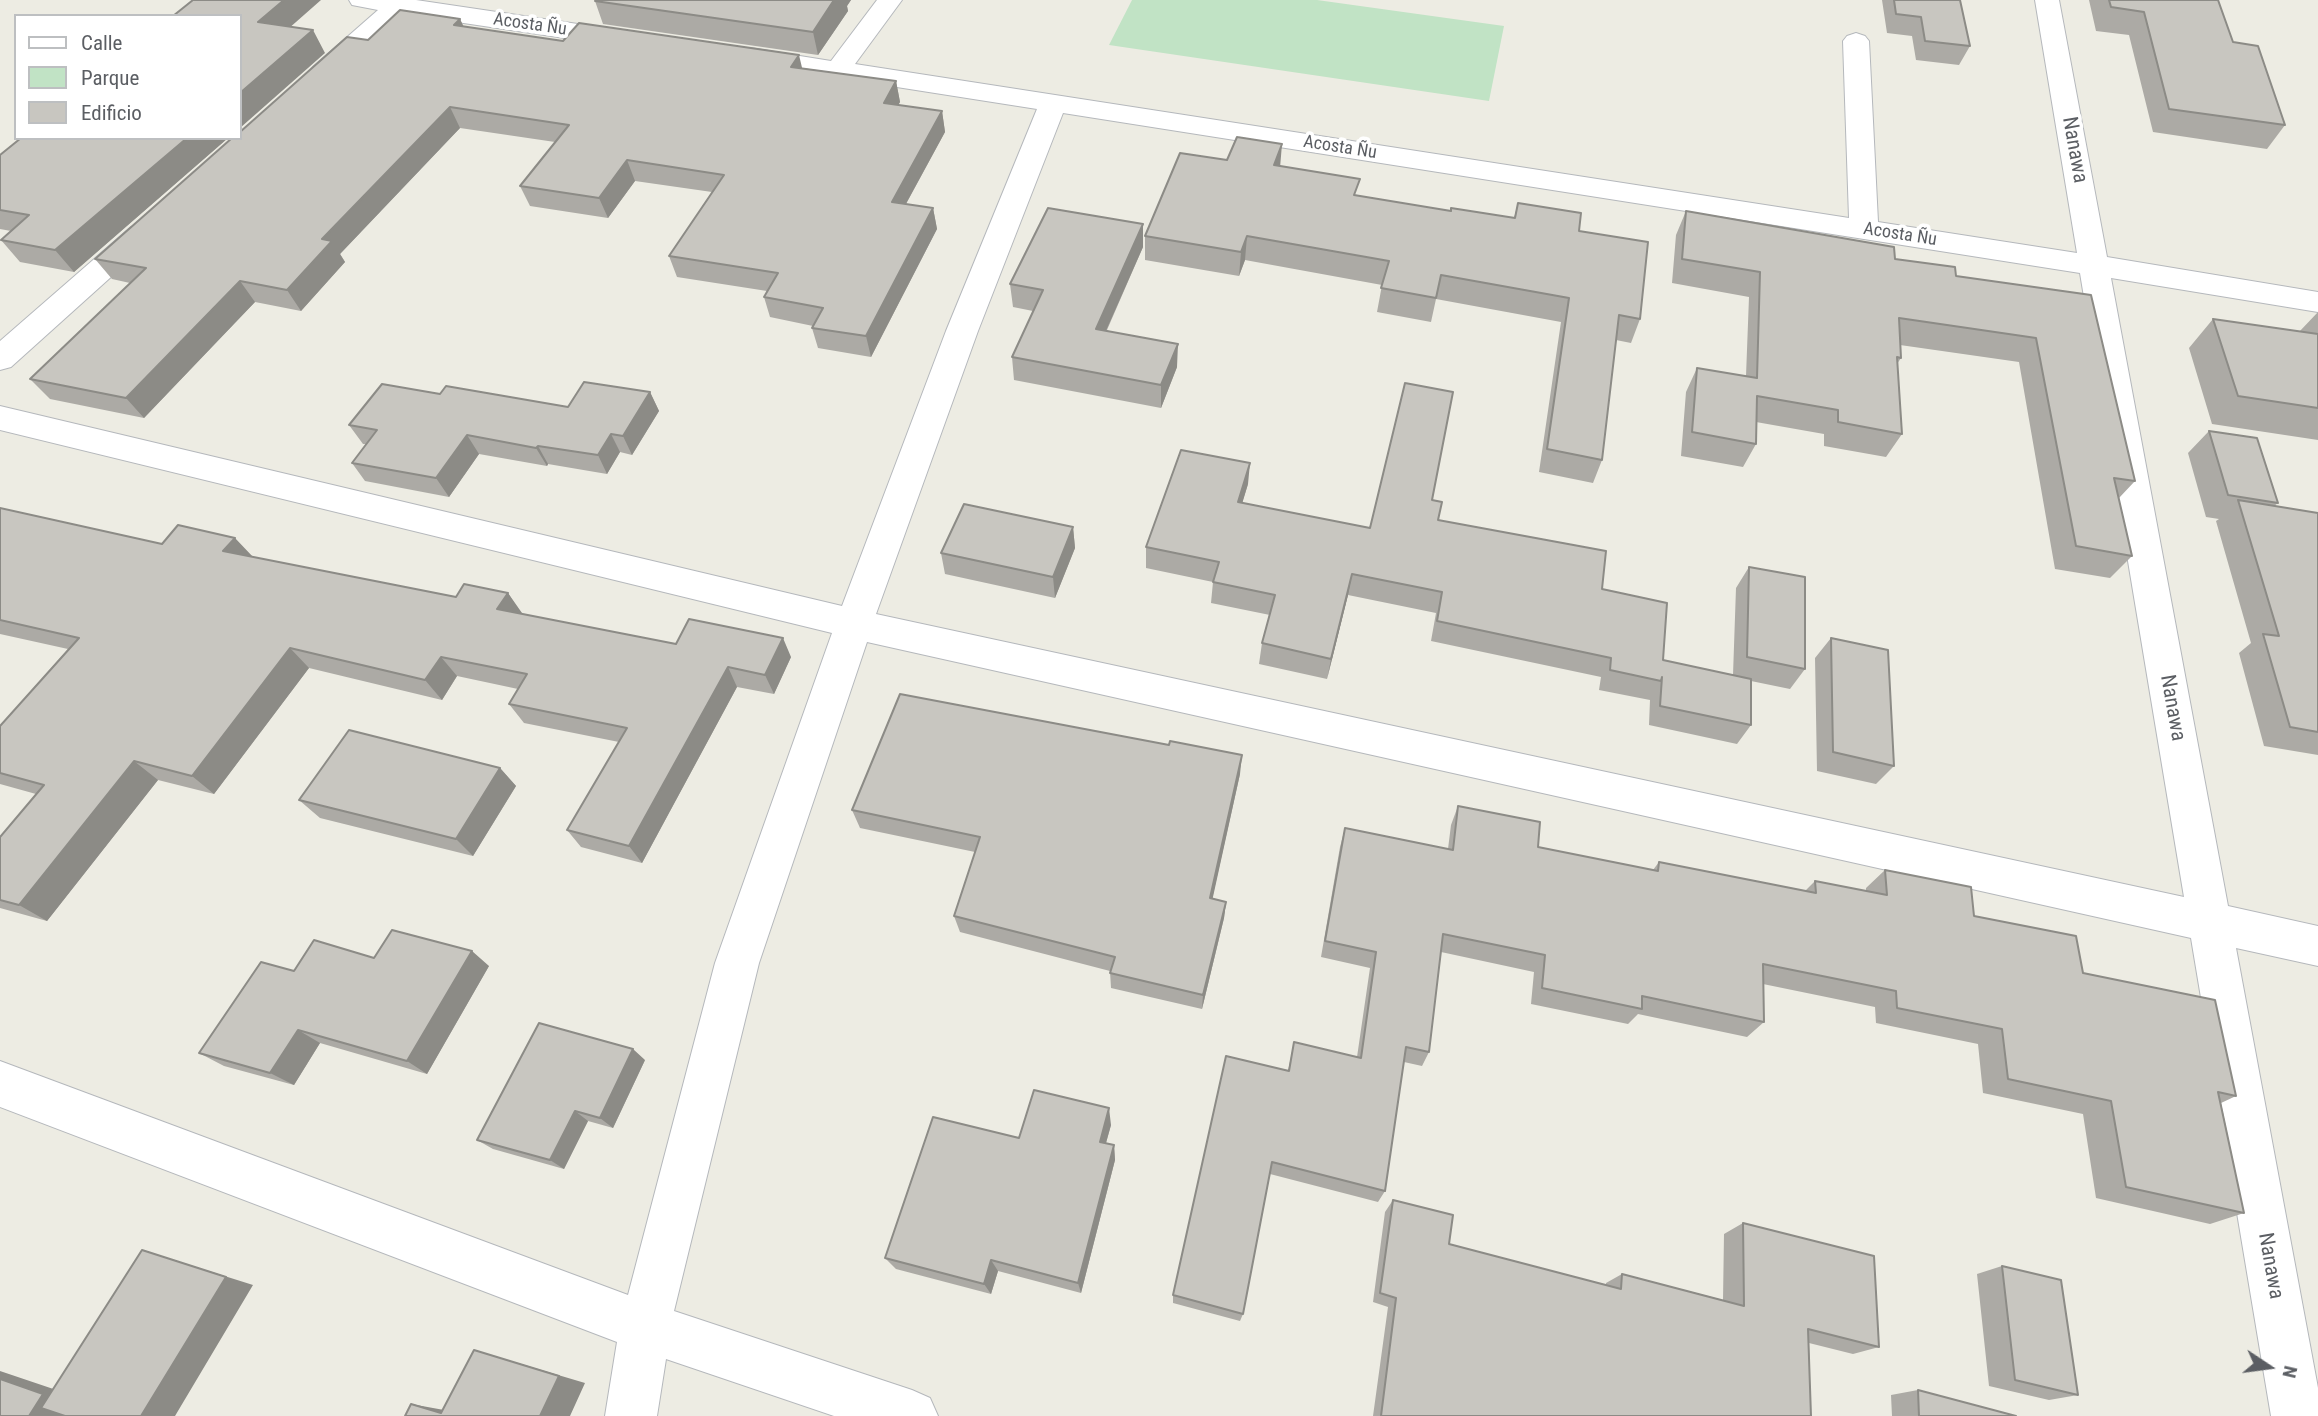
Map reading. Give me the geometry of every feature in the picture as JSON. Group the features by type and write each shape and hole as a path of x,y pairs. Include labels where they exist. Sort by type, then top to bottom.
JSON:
{"street":[{"name":"Acosta Ñu","path":"361,0 401,3 645,41"},
{"path":"838,69 890,0"},
{"name":"Nanawa","path":"2047,0 2297,1416"},
{"path":"303,90 401,3"},
{"path":"1856,41 1864,229"},
{"name":"Acosta Ñu","path":"728,53 2318,302"},
{"path":"631,1416 645,1327 737,963 854,624 962,331 1053,103"},
{"path":"0,359 157,220"},
{"path":"0,418 854,624 2318,946"},
{"path":"0,1084 645,1327 912,1416"}],"green space":[{"path":"1132,0 1317,0 1504,26 1489,101 1109,45"}],"building":[{"path":"193,0 284,0 258,22 313,30 242,91 242,14 176,14"},
{"path":"596,0 834,0 813,32"},
{"path":"1894,0 1960,0 1970,46 1925,41 1921,17 1896,14"},
{"path":"2109,0 2218,0 2233,42 2258,46 2285,125 2169,109 2144,12 2111,7"},
{"path":"400,10 460,19 454,25 563,41 579,23 799,55 791,67 896,81 884,103 942,111 892,202 933,208 866,336 812,328 823,308 764,297 778,273 669,256 724,175 627,160 599,198 520,186 569,125 450,107 322,239 332,241 287,290 240,281 126,398 30,379 146,268 95,259 230,140 242,140 242,130 347,37 368,40"},
{"path":"1237,137 1282,144 1274,165 1360,179 1354,195 1451,211 1451,208 1515,218 1518,203 1581,213 1579,231 1648,242 1640,319 1619,315 1602,460 1547,449 1569,298 1441,275 1436,298 1381,288 1389,261 1247,236 1241,252 1145,236 1180,153 1227,160"},
{"path":"19,140 185,140 55,250 1,240 29,215 0,210 0,155"},
{"path":"1048,208 1143,224 1096,329 1178,344 1161,385 1012,357 1043,290 1010,284"},
{"path":"1686,211 1894,247 1895,259 1955,267 1956,276 2091,295 2135,481 2114,478 2132,556 2076,546 2036,338 1899,318 1901,358 1897,357 1902,434 1838,422 1838,410 1757,396 1756,444 1692,432 1697,368 1757,378 1760,272 1682,259"},
{"path":"2213,319 2318,334 2318,408 2238,396"},
{"path":"584,382 650,392 623,436 611,434 598,455 538,446 536,448 467,435 436,478 352,463 377,430 349,425 382,384 440,394 446,386 568,407"},
{"path":"1405,383 1453,392 1432,500 1442,502 1438,520 1606,551 1602,589 1667,603 1663,660 1751,679 1751,725 1660,706 1662,677 1661,681 1610,670 1611,658 1437,621 1442,592 1352,574 1331,659 1262,643 1275,595 1213,582 1219,562 1146,547 1181,450 1250,463 1238,502 1370,528"},
{"path":"2209,431 2257,438 2278,503 2228,495"},
{"path":"2238,500 2318,513 2318,732 2290,727 2263,634 2279,636"},
{"path":"964,504 1073,527 1053,577 941,553"},
{"path":"0,508 162,544 178,525 235,538 223,551 456,597 464,584 508,593 497,609 676,644 689,619 783,638 765,675 728,667 629,846 567,830 627,728 509,704 527,674 441,657 425,680 290,648 192,776 134,761 19,905 0,900 0,837 44,785 0,773 0,726 79,638 0,620"},
{"path":"1749,567 1805,577 1805,669 1747,657"},
{"path":"1831,638 1888,650 1894,766 1833,752"},
{"path":"900,694 1169,745 1170,741 1242,755 1210,898 1226,902 1203,995 1110,973 1115,957 954,916 980,837 852,810"},
{"path":"349,730 500,768 456,839 299,800"},
{"path":"1458,806 1540,822 1538,847 1658,871 1659,862 1816,893 1815,881 1887,895 1885,870 1971,887 1974,916 2076,936 2083,973 2215,1000 2236,1096 2218,1092 2244,1213 2126,1187 2111,1101 2008,1079 2002,1029 1897,1008 1896,991 1763,964 1764,1022 1642,996 1642,1009 1542,988 1545,955 1443,934 1429,1052 1406,1047 1385,1191 1272,1162 1243,1314 1173,1295 1226,1056 1289,1071 1294,1042 1361,1058 1376,952 1325,941 1345,828 1453,850"},
{"path":"392,930 472,951 407,1061 298,1030 270,1073 199,1053 261,962 294,971 314,940 374,958"},
{"path":"539,1023 633,1049 600,1118 575,1111 550,1160 477,1140"},
{"path":"1034,1090 1109,1108 1100,1142 1114,1145 1078,1283 991,1260 984,1284 885,1258 933,1117 1019,1138"},
{"path":"1393,1200 1453,1215 1449,1244 1621,1289 1622,1274 1744,1306 1743,1223 1874,1256 1879,1347 1808,1329 1811,1416 1381,1416 1396,1298 1380,1293"},
{"path":"142,1250 226,1277 141,1416 65,1416 41,1408"},
{"path":"2002,1266 2061,1280 2078,1395 2015,1380"},
{"path":"474,1350 559,1376 540,1416 405,1416 411,1404 441,1413"},
{"path":"0,1379 43,1394 29,1416 0,1416"},
{"path":"1918,1390 2016,1416 1919,1416"}]}
